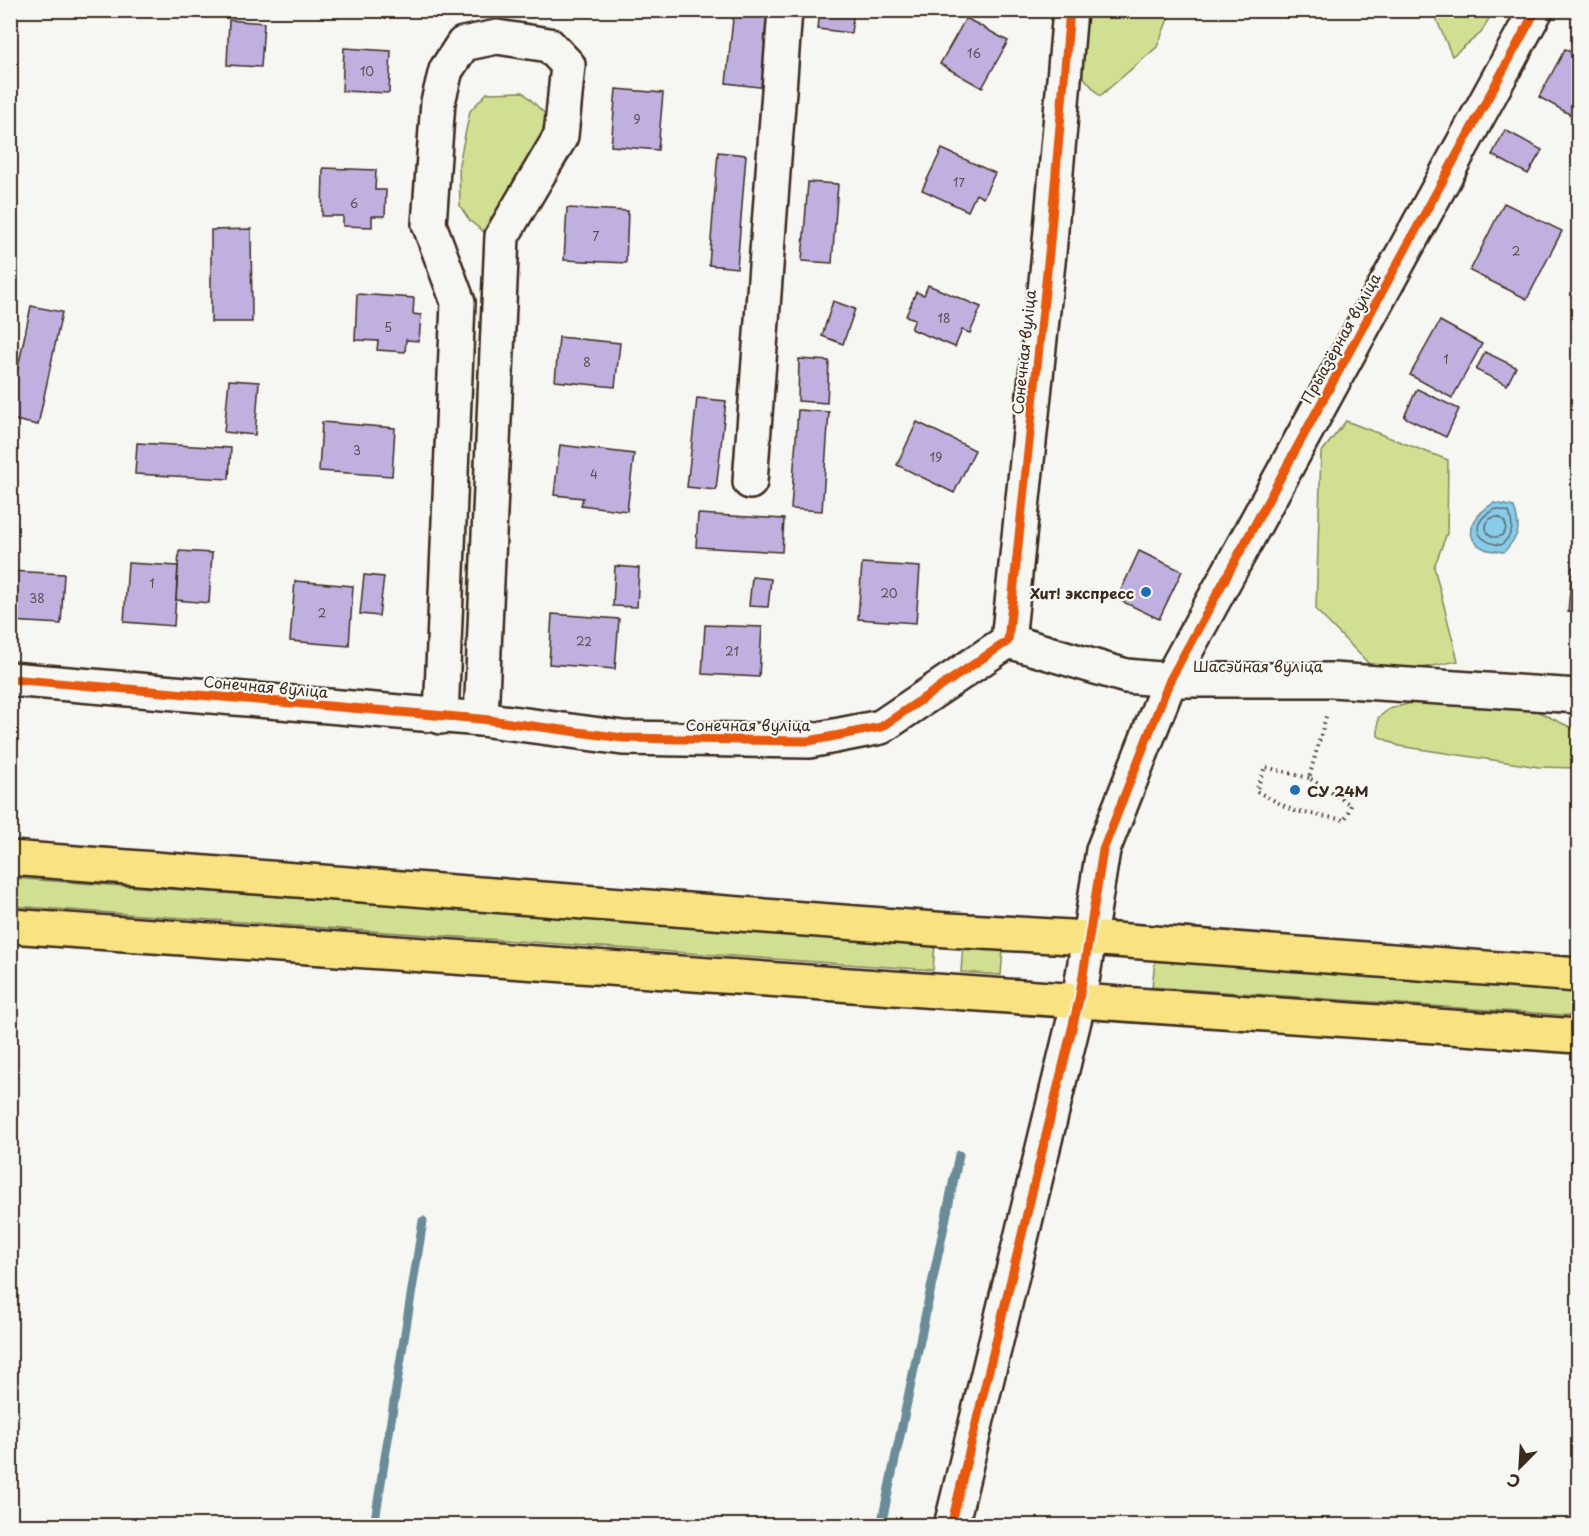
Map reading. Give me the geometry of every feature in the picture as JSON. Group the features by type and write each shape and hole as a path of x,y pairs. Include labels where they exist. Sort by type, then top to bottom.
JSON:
{"main road":[{"path":"10,858 938,930 1088,938 1578,975"},
{"path":"10,926 533,965 1079,1000 1578,1036"}],"street":[{"path":"750,482 785,10"},
{"name":"Сонечная вуліца","path":"10,679 481,719 623,738 809,741 881,727 1008,642 1049,253 1070,10"},
{"name":"Прыазёрная вуліца","path":"951,1526 1079,1000 1103,850 1170,680 1536,10"},
{"path":"441,717 458,302 429,224 438,102 446,70 463,44 496,38 549,45 568,65 561,136 502,236 481,719"},
{"path":"458,302 498,304"},
{"name":"Шасэйная вуліца","path":"1008,642 1126,676 1170,680 1332,680 1578,696"}],"path":[{"path":"1308,778 1333,692 1332,680"},
{"path":"1265,767 1308,778 1351,805 1345,820 1294,811 1256,791 1265,767"}],"green space":[{"path":"1083,11 1171,11 1157,47 1100,96 1079,72"},
{"path":"1433,11 1493,11 1481,33 1452,56"},
{"path":"523,92 546,115 535,160 506,217 484,232 470,221 460,206 459,164 470,111 487,93"},
{"path":"1346,421 1448,460 1447,533 1434,567 1458,661 1381,676 1316,610 1321,453"},
{"path":"1415,702 1522,704 1572,728 1578,728 1578,768 1539,767 1399,746 1378,736 1378,718 1389,709"},
{"path":"10,878 935,943 933,970 11,906"},
{"path":"963,945 1003,948 1001,975 961,972"},
{"path":"1155,961 1578,991 1578,1016 1152,987"}],"water":[{"path":"1494,503 1514,507 1518,521 1516,536 1504,552 1485,549 1473,538 1473,524 1482,512"}],"building":[{"path":"734,10 775,10 767,88 726,83"},
{"path":"820,10 854,10 851,33 818,29"},
{"path":"966,18 1008,41 982,88 940,64"},
{"path":"229,20 264,23 261,67 227,65"},
{"path":"344,48 391,51 389,93 342,91"},
{"path":"1565,49 1578,56 1578,119 1539,97"},
{"path":"616,89 663,93 658,150 611,146"},
{"path":"1505,130 1542,150 1528,174 1492,155"},
{"path":"942,149 995,173 983,198 976,194 968,211 922,190"},
{"path":"718,152 746,155 737,268 709,265"},
{"path":"323,168 376,170 375,190 386,190 385,216 372,216 372,227 343,226 343,216 322,216"},
{"path":"808,182 838,184 832,263 802,261"},
{"path":"1504,203 1562,231 1527,299 1470,271"},
{"path":"567,208 628,211 626,263 564,260"},
{"path":"251,229 252,322 211,322 211,230"},
{"path":"928,285 981,307 970,333 962,330 955,347 911,329 915,319 906,316 916,292 924,295"},
{"path":"357,294 414,298 413,314 421,315 419,341 406,340 405,352 377,350 378,341 355,340"},
{"path":"1575,299 1578,299 1578,332 1576,332"},
{"path":"833,301 855,309 843,344 822,336"},
{"path":"31,306 62,312 38,425 10,419 10,405"},
{"path":"1440,321 1482,344 1452,398 1410,375"},
{"path":"559,337 620,343 615,387 555,381"},
{"path":"1485,352 1516,367 1507,385 1476,370"},
{"path":"799,359 829,361 827,403 798,401"},
{"path":"229,380 259,382 255,435 224,432"},
{"path":"1417,389 1459,409 1446,437 1404,417"},
{"path":"697,398 726,401 716,490 687,487"},
{"path":"798,410 829,412 822,511 791,509"},
{"path":"322,422 395,428 392,476 319,471"},
{"path":"917,422 975,450 954,493 897,465"},
{"path":"137,443 231,448 229,479 135,474"},
{"path":"560,445 634,454 627,511 581,505 583,498 554,495"},
{"path":"698,514 784,519 782,552 696,547"},
{"path":"179,551 212,553 209,603 176,600"},
{"name":"Хит! экспресс","path":"1139,551 1182,571 1159,619 1117,599"},
{"path":"128,563 178,566 174,626 124,622"},
{"path":"862,563 920,567 916,623 858,619"},
{"path":"615,566 639,568 637,607 613,606"},
{"path":"1572,567 1578,568 1578,613 1568,612"},
{"path":"10,571 64,574 61,624 10,621"},
{"path":"364,575 384,577 379,616 360,614"},
{"path":"752,577 771,579 768,607 749,606"},
{"path":"295,581 353,586 349,646 290,641"},
{"path":"552,614 619,619 615,669 549,664"},
{"path":"705,625 762,627 759,677 702,674"}],"waterway":[{"path":"881,1526 959,1155"},
{"path":"374,1526 423,1221"}],"cycle path":[{"path":"10,679 481,719 623,738 809,741 881,727 1008,641 1049,253 1070,10"},
{"path":"951,1526 1079,1000 1103,850 1170,680 1536,10"}],"place":[{"name":"Хит! экспресс","path":"1146,592"},
{"name":"СУ 24М","path":"1295,790"}]}
